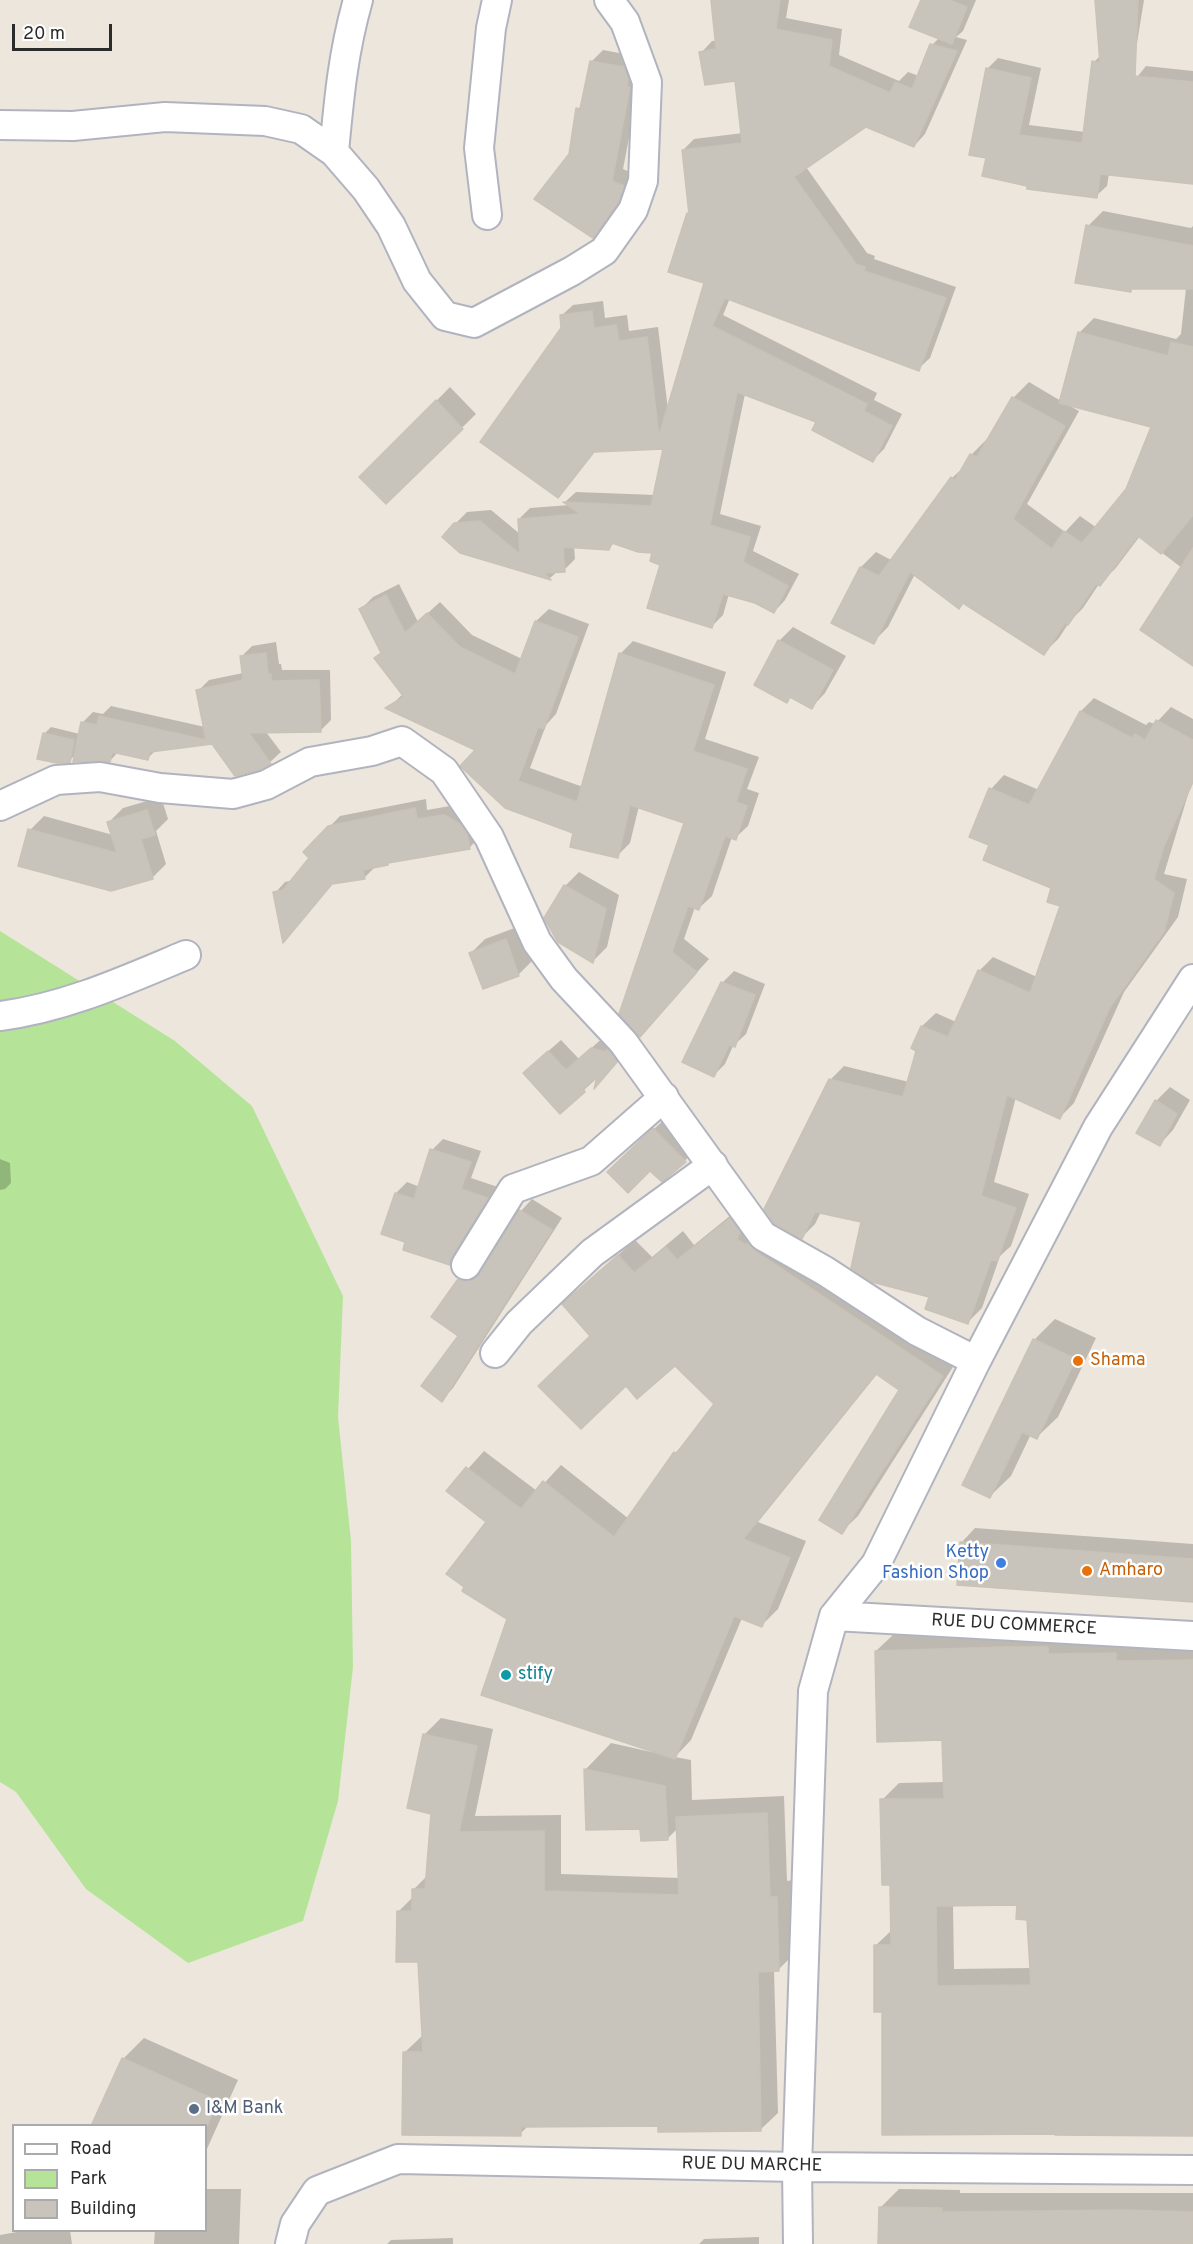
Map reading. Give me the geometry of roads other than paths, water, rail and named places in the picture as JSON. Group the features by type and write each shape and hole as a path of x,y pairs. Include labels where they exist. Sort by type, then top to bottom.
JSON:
{"street":[{"path":"334,152 339,88 346,44 358,0"},
{"path":"488,215 478,148 490,28 497,0"},
{"path":"0,125 73,126 165,117 256,120 301,129 334,152 366,189 391,226 417,281 445,316 474,323 572,271 603,251 633,210 643,181 647,82 625,22 609,0"},
{"path":"0,806 56,780 100,777 160,788 233,794 266,785 310,762 372,751 402,741 444,771 489,837 537,942 564,979 623,1042 764,1236 825,1271 917,1331 976,1361"},
{"path":"0,1016 102,990 186,955"},
{"path":"798,2244 797,2168 813,1691 834,1616 876,1564 976,1361 1098,1127 1193,979"},
{"path":"466,1265 513,1189 591,1161 664,1097"},
{"path":"495,1353 519,1323 592,1253 713,1165"},
{"name":"RUE DU COMMERCE","path":"834,1616 1193,1636"},
{"name":"RUE DU MARCHE","path":"290,2244 295,2224 316,2191 398,2159 797,2168 1193,2170"}],"place":[{"name":"Shama","path":"1078,1361"},
{"name":"Ketty Fashion Shop","path":"1001,1563"},
{"name":"Amharo","path":"1087,1571"},
{"name":"stify","path":"506,1675"},
{"name":"I&M Bank","path":"194,2109"}]}
